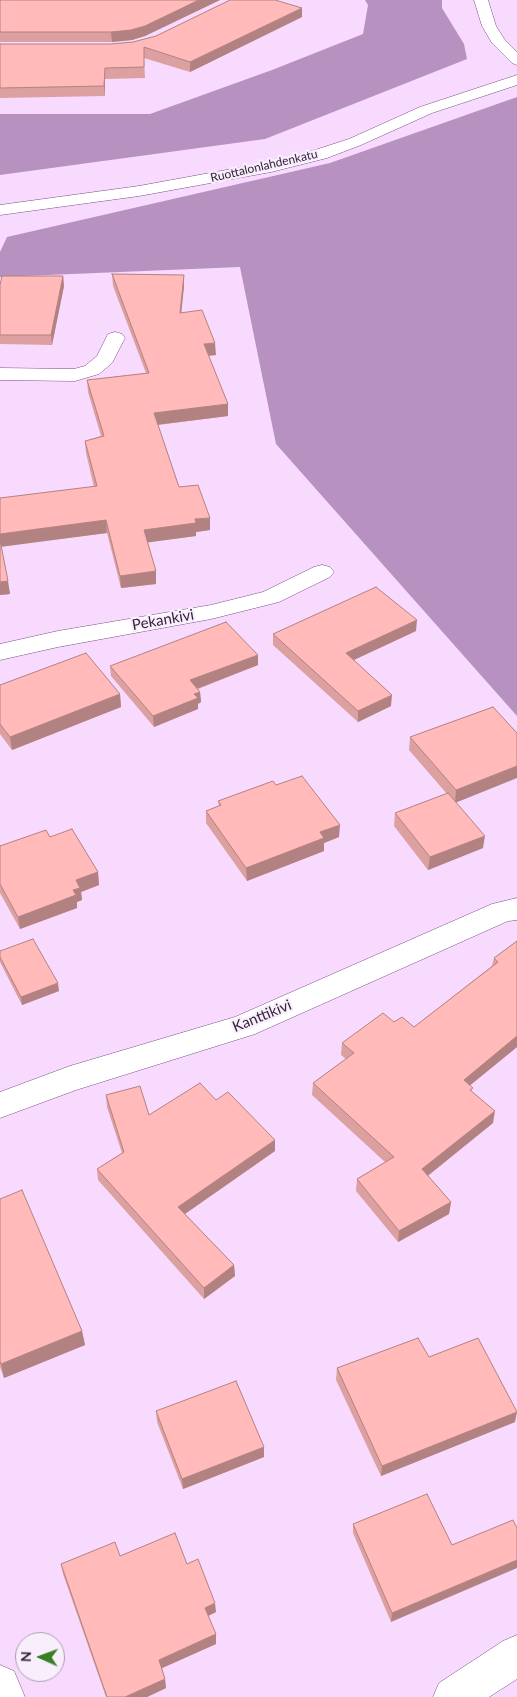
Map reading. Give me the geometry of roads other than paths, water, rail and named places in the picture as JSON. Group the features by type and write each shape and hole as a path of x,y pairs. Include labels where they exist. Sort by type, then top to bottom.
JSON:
{"street":[{"path":"481,0 489,26 499,43 517,60"},
{"name":"Ruottalonlahdenkatu","path":"0,210 139,191 271,167 320,154 355,142 426,110 517,80"},
{"path":"0,374 75,375 92,370 105,360 115,338"},
{"name":"Pekankivi","path":"0,652 58,639 211,612 271,597 322,572"},
{"name":"Kanttikivi","path":"0,1105 70,1079 244,1026 502,912 517,909"},
{"path":"453,1697 517,1655"},
{"path":"0,1685 5,1697"}]}
